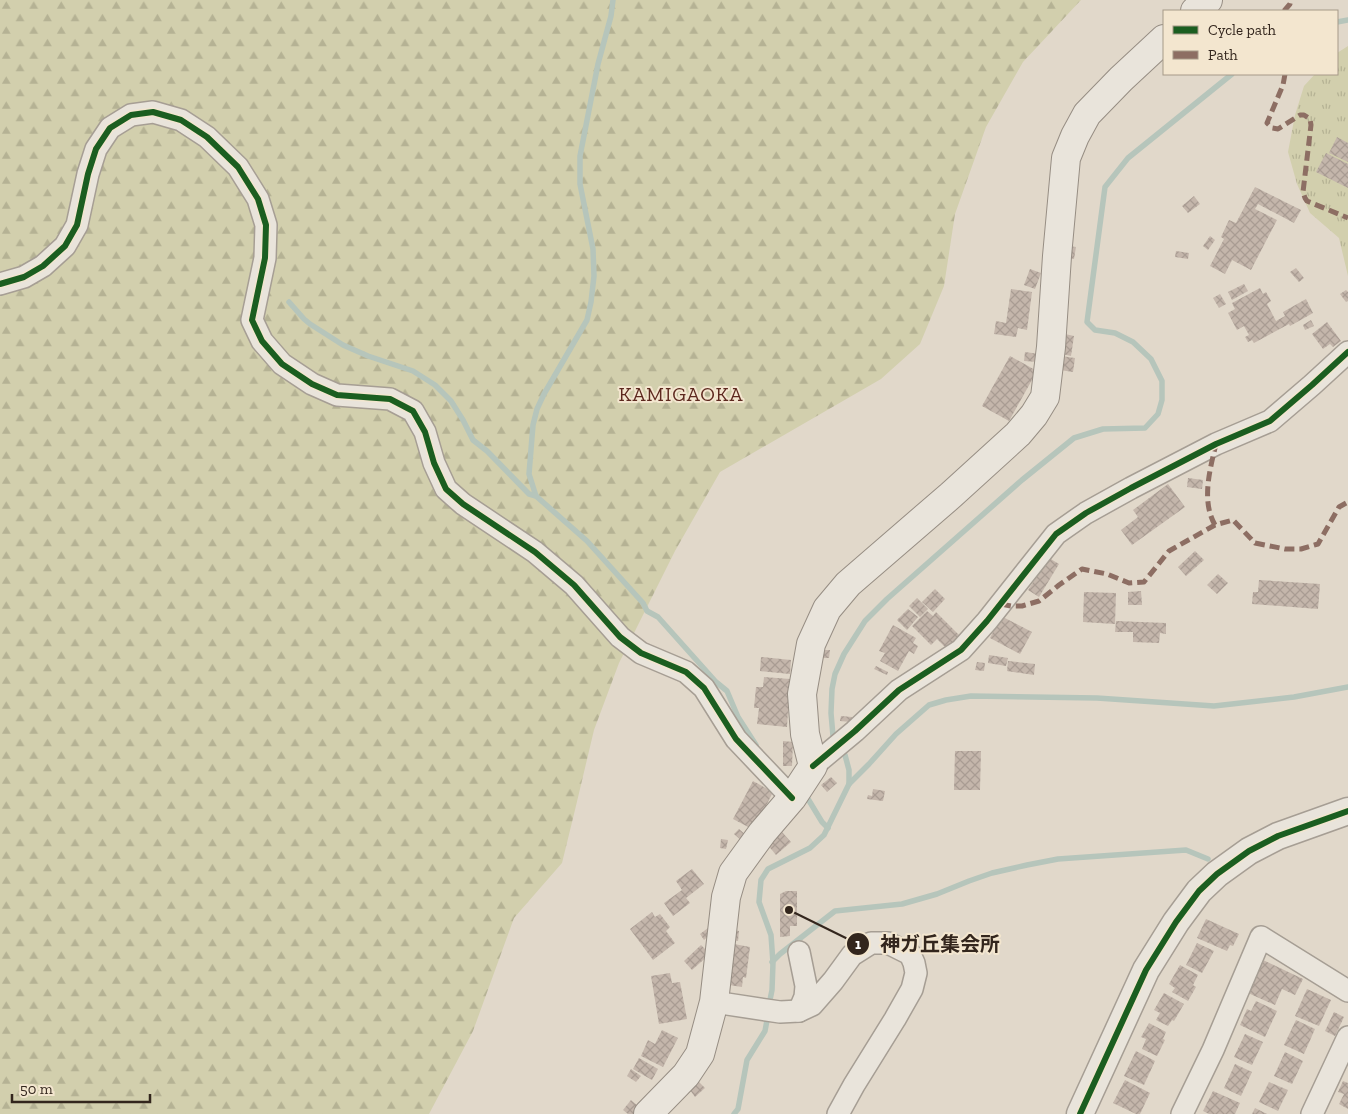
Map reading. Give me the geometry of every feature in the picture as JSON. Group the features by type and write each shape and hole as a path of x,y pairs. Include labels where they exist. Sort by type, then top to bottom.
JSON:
{"main road":[{"path":"1196,10 1208,0"},
{"path":"648,1114 686,1075 700,1054 721,1003 726,897 733,873 762,833 792,798 813,766 805,734 802,694 811,644 827,609 848,584 1018,434 1034,416 1045,396 1052,347 1057,256 1066,158 1087,114 1163,40"}],"street":[{"path":"0,284 24,277 43,266 66,246 77,225 88,174 96,149 110,128 131,114 153,112 181,120 208,137 238,167 258,199 266,225 265,258 252,320 262,340 282,364 312,384 337,395 390,398 413,411 425,432 434,463 446,489 463,504 536,552 574,585 620,637 642,653 686,672 704,688 736,739 792,798"},
{"path":"813,766 855,731 898,690 961,650 987,622 1056,534 1086,513 1131,488 1216,444 1270,421 1348,352"},
{"path":"1080,1114 1146,970 1176,922 1199,892 1217,874 1249,851 1278,836 1348,811"},
{"path":"1182,1114 1213,1050 1261,937 1348,991"},
{"path":"721,1003 790,1011 812,1005 852,955 871,943 888,943 910,954 916,973 912,990 838,1114"},
{"path":"790,1011 805,997 806,986 799,952"},
{"path":"1312,1114 1348,1037"}],"green space":[{"path":"0,0 1081,0 1023,62 986,127 955,214 944,286 920,344 881,379 720,472 675,551 619,663 594,730 562,863 514,918 473,1031 429,1114 0,1114"},
{"path":"1348,46 1348,276 1339,238 1310,213 1297,184 1288,152 1295,115 1304,86 1314,75 1338,75 1338,52"}],"building":[{"path":"1337,137 1348,143 1348,162 1329,153"},
{"path":"1326,153 1348,164 1348,188 1316,172"},
{"path":"1255,187 1301,210 1294,223 1258,204 1255,209 1277,220 1251,270 1232,260 1225,274 1210,266 1224,239 1221,237 1229,220 1236,223"},
{"path":"1194,196 1200,204 1188,213 1182,206"},
{"path":"1210,236 1215,240 1208,250 1203,246"},
{"path":"1069,246 1076,247 1074,259 1067,258"},
{"path":"1176,251 1189,253 1188,259 1175,257"},
{"path":"1296,268 1304,278 1299,282 1290,272"},
{"path":"1030,269 1041,273 1035,289 1024,285"},
{"path":"1244,284 1248,291 1232,300 1228,292"},
{"path":"1260,288 1263,294 1266,292 1271,301 1267,304 1276,321 1285,316 1283,312 1306,299 1313,313 1254,343 1252,340 1248,342 1245,337 1249,335 1244,326 1237,330 1228,313 1235,309 1232,303"},
{"path":"1011,289 1032,292 1027,330 1018,328 1016,337 994,334 996,321 1006,323"},
{"path":"1346,290 1348,292 1348,301 1346,302 1340,294"},
{"path":"1220,294 1226,304 1219,308 1213,298"},
{"path":"1311,320 1314,326 1305,330 1303,325"},
{"path":"1327,322 1341,341 1333,347 1330,344 1323,349 1312,334"},
{"path":"1065,334 1074,336 1071,356 1062,354"},
{"path":"1025,352 1039,354 1038,362 1024,361"},
{"path":"1010,356 1037,371 1009,421 982,406"},
{"path":"1061,356 1075,358 1073,372 1060,370"},
{"path":"1188,478 1203,480 1202,489 1187,487"},
{"path":"1168,484 1185,507 1132,545 1121,530 1138,517 1133,510"},
{"path":"1195,551 1204,560 1186,576 1178,567"},
{"path":"1049,558 1059,564 1039,597 1028,590"},
{"path":"1218,574 1228,583 1217,594 1207,585"},
{"path":"1259,580 1320,584 1318,609 1252,604 1253,592 1258,592"},
{"path":"935,589 945,599 933,612 922,602"},
{"path":"1141,591 1142,605 1128,605 1128,592"},
{"path":"1084,592 1116,593 1115,624 1083,622"},
{"path":"917,598 928,609 920,617 909,606"},
{"path":"908,609 918,617 907,630 897,620"},
{"path":"927,611 933,616 936,612 960,636 947,649 937,639 931,645 912,626"},
{"path":"1001,616 1032,632 1020,654 990,638"},
{"path":"1116,621 1166,623 1166,634 1160,633 1159,643 1133,642 1133,632 1115,632"},
{"path":"893,625 916,638 913,643 918,646 914,654 909,651 898,671 880,661 885,653 879,651"},
{"path":"823,650 830,650 829,658 823,658"},
{"path":"989,655 1008,658 1006,666 988,663"},
{"path":"761,657 791,660 790,674 760,671"},
{"path":"1008,661 1035,664 1034,675 1007,671"},
{"path":"977,662 985,663 984,671 975,670"},
{"path":"876,666 888,672 887,675 874,669"},
{"path":"764,677 790,679 787,727 757,724 759,708 754,708 756,687 763,687"},
{"path":"841,716 852,717 851,722 840,721"},
{"path":"783,741 793,742 792,766 783,766"},
{"path":"955,751 981,751 980,790 954,790"},
{"path":"831,777 837,783 827,792 821,785"},
{"path":"753,781 773,792 754,830 733,819"},
{"path":"873,789 885,791 883,801 867,799 868,795 872,796"},
{"path":"739,829 747,836 742,841 734,834"},
{"path":"781,831 791,842 776,855 767,844"},
{"path":"721,839 728,840 726,849 720,848"},
{"path":"692,869 704,884 686,898 690,903 673,916 664,903 682,890 676,881"},
{"path":"786,891 797,891 797,926 790,926 790,936 780,937 780,894"},
{"path":"652,912 655,917 660,914 670,927 666,931 675,943 653,960 630,929"},
{"path":"1206,919 1239,934 1233,946 1230,945 1227,951 1197,938"},
{"path":"708,928 712,933 704,940 700,934"},
{"path":"731,929 739,931 738,941 729,940"},
{"path":"1197,943 1214,951 1202,973 1186,965"},
{"path":"734,944 750,947 746,978 743,977 742,987 729,985"},
{"path":"701,945 710,954 692,970 684,961"},
{"path":"1263,960 1303,979 1295,995 1282,989 1275,1005 1248,993"},
{"path":"1180,965 1198,975 1193,985 1196,987 1188,1001 1172,992 1175,988 1169,984"},
{"path":"670,973 672,983 680,982 687,1019 659,1024 651,976"},
{"path":"1307,989 1331,1000 1319,1026 1295,1016"},
{"path":"1164,993 1184,1004 1174,1021 1172,1020 1168,1026 1156,1020 1160,1013 1154,1010"},
{"path":"1256,1001 1277,1011 1265,1037 1240,1025 1247,1009 1251,1011"},
{"path":"1334,1012 1344,1017 1335,1036 1325,1031"},
{"path":"1296,1020 1315,1029 1304,1054 1284,1045"},
{"path":"1149,1023 1166,1032 1163,1039 1165,1040 1157,1056 1142,1049 1146,1039 1141,1037"},
{"path":"662,1030 678,1038 663,1067 641,1056 648,1040 655,1044"},
{"path":"1245,1034 1263,1042 1252,1065 1234,1057"},
{"path":"1136,1051 1155,1061 1144,1085 1124,1076"},
{"path":"1285,1052 1303,1061 1292,1084 1274,1076"},
{"path":"639,1058 658,1069 652,1080 633,1069"},
{"path":"1235,1064 1252,1072 1241,1096 1224,1088"},
{"path":"631,1069 641,1076 636,1082 627,1076"},
{"path":"696,1079 705,1088 695,1097 687,1086"},
{"path":"1125,1080 1150,1093 1140,1114 1136,1114 1113,1103"},
{"path":"1343,1081 1348,1083 1348,1109 1339,1104 1344,1094 1338,1092"},
{"path":"1269,1082 1288,1090 1278,1111 1259,1102"},
{"path":"1213,1091 1240,1103 1235,1114 1209,1114 1203,1111"},
{"path":"631,1100 639,1107 634,1114 628,1114 623,1110"},
{"path":"1255,1108 1267,1114 1252,1114"}],"waterway":[{"path":"613,0 580,156 580,184 593,249 594,276 591,302 587,320 537,409 533,425 529,474 536,496 587,541 643,603 647,611 658,617 716,682 727,691 738,717 756,745"},
{"path":"1338,22 1348,20"},
{"path":"833,736 831,713 835,674 844,654 865,621 887,599 1022,480 1074,438 1103,429 1145,428 1158,414 1162,400 1162,381 1151,359 1133,342 1115,333 1095,330 1087,322 1105,187 1128,158 1231,75"},
{"path":"289,302 310,324 343,345 368,356 413,371 435,385 451,401 473,440 487,451 529,494 536,496"},
{"path":"769,1005 772,990 773,963 771,935 759,902 761,880 768,869 810,848 824,835 849,784 896,734 929,705 971,696 1097,698 1214,706 1294,697 1348,687"},
{"path":"845,755 849,770 849,784"},
{"path":"805,794 822,822 828,828"},
{"path":"772,962 835,911 902,904 937,894 992,873 1058,859 1186,850 1208,859"},
{"path":"734,1114 738,1109 747,1060 765,1031 768,1015"}],"marked path":[{"path":"1285,10 1291,0"},
{"path":"1285,75 1283,85 1267,123 1272,128 1278,129 1300,115 1310,119 1311,125 1303,192 1305,198 1307,201 1348,218"},
{"path":"1215,525 1208,506 1208,485 1216,444"},
{"path":"1001,604 1022,606 1039,601 1082,569 1107,574 1129,583 1144,582 1169,551 1215,525 1233,520 1255,543 1285,549 1301,549 1318,544 1339,507 1348,502"}],"cycle path":[{"path":"0,284 24,277 43,266 65,246 77,225 88,174 96,149 110,128 131,115 153,112 181,120 207,137 238,167 258,199 266,225 265,258 252,320 262,341 282,364 312,384 337,395 390,399 413,411 425,432 434,463 446,489 463,504 535,552 574,585 620,637 641,653 686,672 704,688 736,739 792,798"},
{"path":"813,766 855,731 899,690 961,650 987,621 1056,534 1086,513 1131,488 1216,444 1270,421 1348,352"},
{"path":"1080,1114 1146,970 1176,922 1199,891 1217,874 1249,851 1278,836 1348,811"}],"place":[{"name":"神ガ丘集会所","path":"789,910"}],"district":[{"name":"KAMIGAOKA","path":"681,394"}]}
